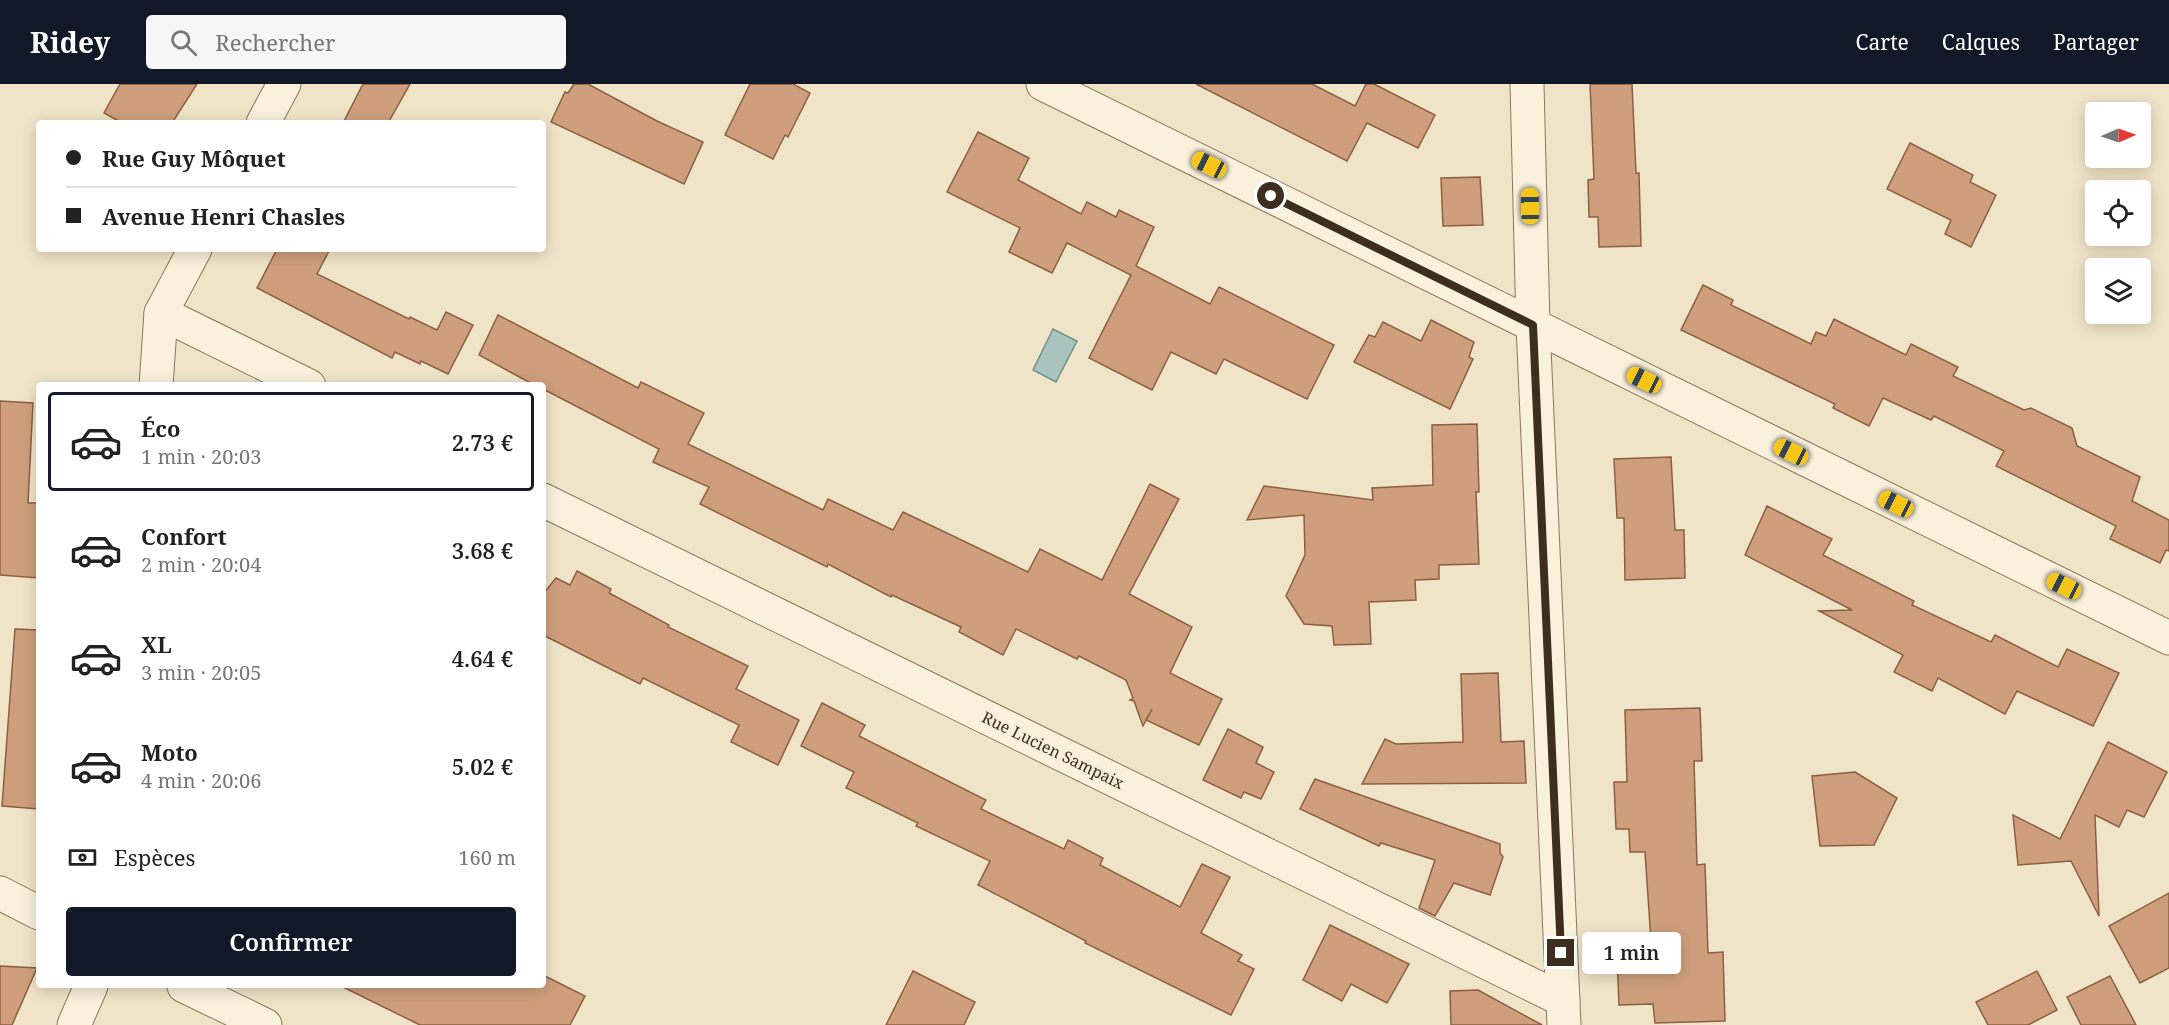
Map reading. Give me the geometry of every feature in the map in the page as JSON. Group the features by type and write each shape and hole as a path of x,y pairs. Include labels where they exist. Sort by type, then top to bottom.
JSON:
{"street":[{"path":"265,120 284,84"},
{"path":"1042,84 2169,638"},
{"path":"1527,84 1533,325 1564,1012"},
{"path":"156,382 161,313 193,252"},
{"path":"161,313 301,382"},
{"name":"Rue Lucien Sampaix","path":"546,502 1564,1012"},
{"path":"0,893 36,911"},
{"path":"74,1025 91,988"},
{"path":"188,988 265,1025"}],"water":[{"path":"1053,329 1077,341 1056,382 1033,370"}],"building":[{"path":"120,84 197,84 174,120 117,120 104,113"},
{"path":"363,84 410,84 390,120 345,120"},
{"path":"574,84 588,84 657,121 703,142 684,184 551,122 565,92 568,93"},
{"path":"750,84 793,84 810,93 788,137 785,135 773,159 725,135"},
{"path":"1196,84 1312,84 1355,106 1366,84 1374,84 1435,115 1418,148 1367,123 1347,161"},
{"path":"1590,84 1632,84 1636,173 1639,173 1641,246 1599,247 1598,217 1589,217 1588,180 1594,179"},
{"path":"978,132 1029,158 1018,180 1081,214 1087,202 1116,217 1119,210 1154,227 1136,266 1210,304 1219,287 1334,345 1307,399 1224,359 1216,374 1171,352 1152,390 1089,358 1131,275 1067,243 1052,273 1009,252 1020,228 947,192"},
{"path":"1910,143 1973,175 1970,182 1996,195 1971,247 1945,234 1951,220 1887,189"},
{"path":"1480,177 1483,225 1443,226 1441,178"},
{"path":"275,252 328,252 317,274 409,319 410,317 437,330 446,312 473,325 448,374 395,352 392,358 257,288"},
{"path":"1703,285 1733,300 1731,305 1811,344 1816,332 1826,336 1834,319 1906,355 1911,344 1958,367 1953,376 2024,410 2031,408 2072,428 2077,446 2140,477 2132,501 2169,520 2169,551 2166,550 2160,563 2110,539 2116,526 1996,466 2004,451 1934,416 1931,420 1883,398 1869,426 1833,408 1835,404 1681,330"},
{"path":"498,315 638,388 641,382 704,413 688,444 823,510 828,499 893,530 903,512 1028,572 1040,549 1102,580 1150,484 1179,499 1129,594 1192,627 1170,673 1222,699 1199,745 1146,720 1143,726 1134,701 1130,700 1133,698 1126,680 1079,656 1077,659 1016,629 1003,655 959,632 961,627 892,595 891,597 828,564 827,567 700,504 709,487 653,462 659,449 546,391 546,382 529,382 479,355"},
{"path":"1431,320 1474,342 1469,357 1473,359 1450,409 1354,362 1369,335 1375,337 1383,322 1421,341"},
{"path":"0,401 33,403 28,503 36,503 36,578 0,575"},
{"path":"1477,424 1479,492 1476,492 1479,564 1439,565 1439,579 1415,580 1416,600 1369,602 1371,644 1334,645 1332,626 1304,624 1286,596 1305,555 1304,515 1247,520 1264,486 1373,500 1372,488 1433,485 1432,425"},
{"path":"1671,457 1675,530 1684,530 1685,578 1625,580 1624,518 1617,518 1614,459"},
{"path":"1767,506 1832,539 1823,555 1914,601 1912,605 1991,642 1995,635 2058,667 2067,649 2119,673 2093,726 2017,691 2005,714 1938,678 1932,691 1894,672 1903,655 1819,611 1852,610 1745,555"},
{"path":"577,571 611,589 609,593 669,625 668,627 748,666 736,689 799,720 778,765 731,742 739,725 643,678 640,684 546,637 546,590 556,578 570,585"},
{"path":"15,629 36,630 36,809 2,806"},
{"path":"1498,673 1501,742 1524,741 1526,783 1362,784 1385,739 1396,744 1463,742 1461,674"},
{"path":"822,703 865,725 859,736 986,800 981,809 1064,849 1068,840 1103,858 1100,865 1180,907 1202,864 1230,877 1201,933 1242,955 1238,961 1254,969 1231,1015 1085,943 1086,941 978,885 990,861 916,826 918,823 846,788 854,772 801,746"},
{"path":"1700,708 1702,761 1694,761 1697,865 1705,864 1708,953 1723,952 1725,1021 1655,1023 1653,1004 1619,1005 1617,957 1652,956 1645,852 1630,852 1629,829 1616,829 1614,782 1627,782 1625,710"},
{"path":"1228,729 1263,747 1256,763 1274,772 1261,799 1244,792 1241,798 1203,780"},
{"path":"2108,742 2167,772 2144,817 2127,810 2119,827 2095,815 2099,916 2071,861 2018,865 2013,815 2060,839"},
{"path":"1855,772 1897,798 1874,845 1820,846 1812,776"},
{"path":"1315,779 1500,844 1500,853 1503,857 1490,895 1454,883 1435,916 1419,908 1435,860 1381,843 1379,846 1300,809"},
{"path":"2169,893 2169,968 2140,983 2109,926"},
{"path":"1330,925 1409,964 1387,1003 1351,984 1342,1001 1303,980"},
{"path":"0,966 36,968 12,1025 0,1025"},
{"path":"913,971 975,1002 964,1025 886,1025"},
{"path":"2037,971 2057,1010 2028,1025 1988,1025 1976,1002"},
{"path":"546,976 585,996 570,1025 420,1025 345,988 546,988"},
{"path":"2110,976 2136,1025 2081,1025 2067,997"},
{"path":"1478,990 1542,1025 1451,1025 1450,991"}],"route":[{"path":"1271,196 1533,325 1561,953"}]}
